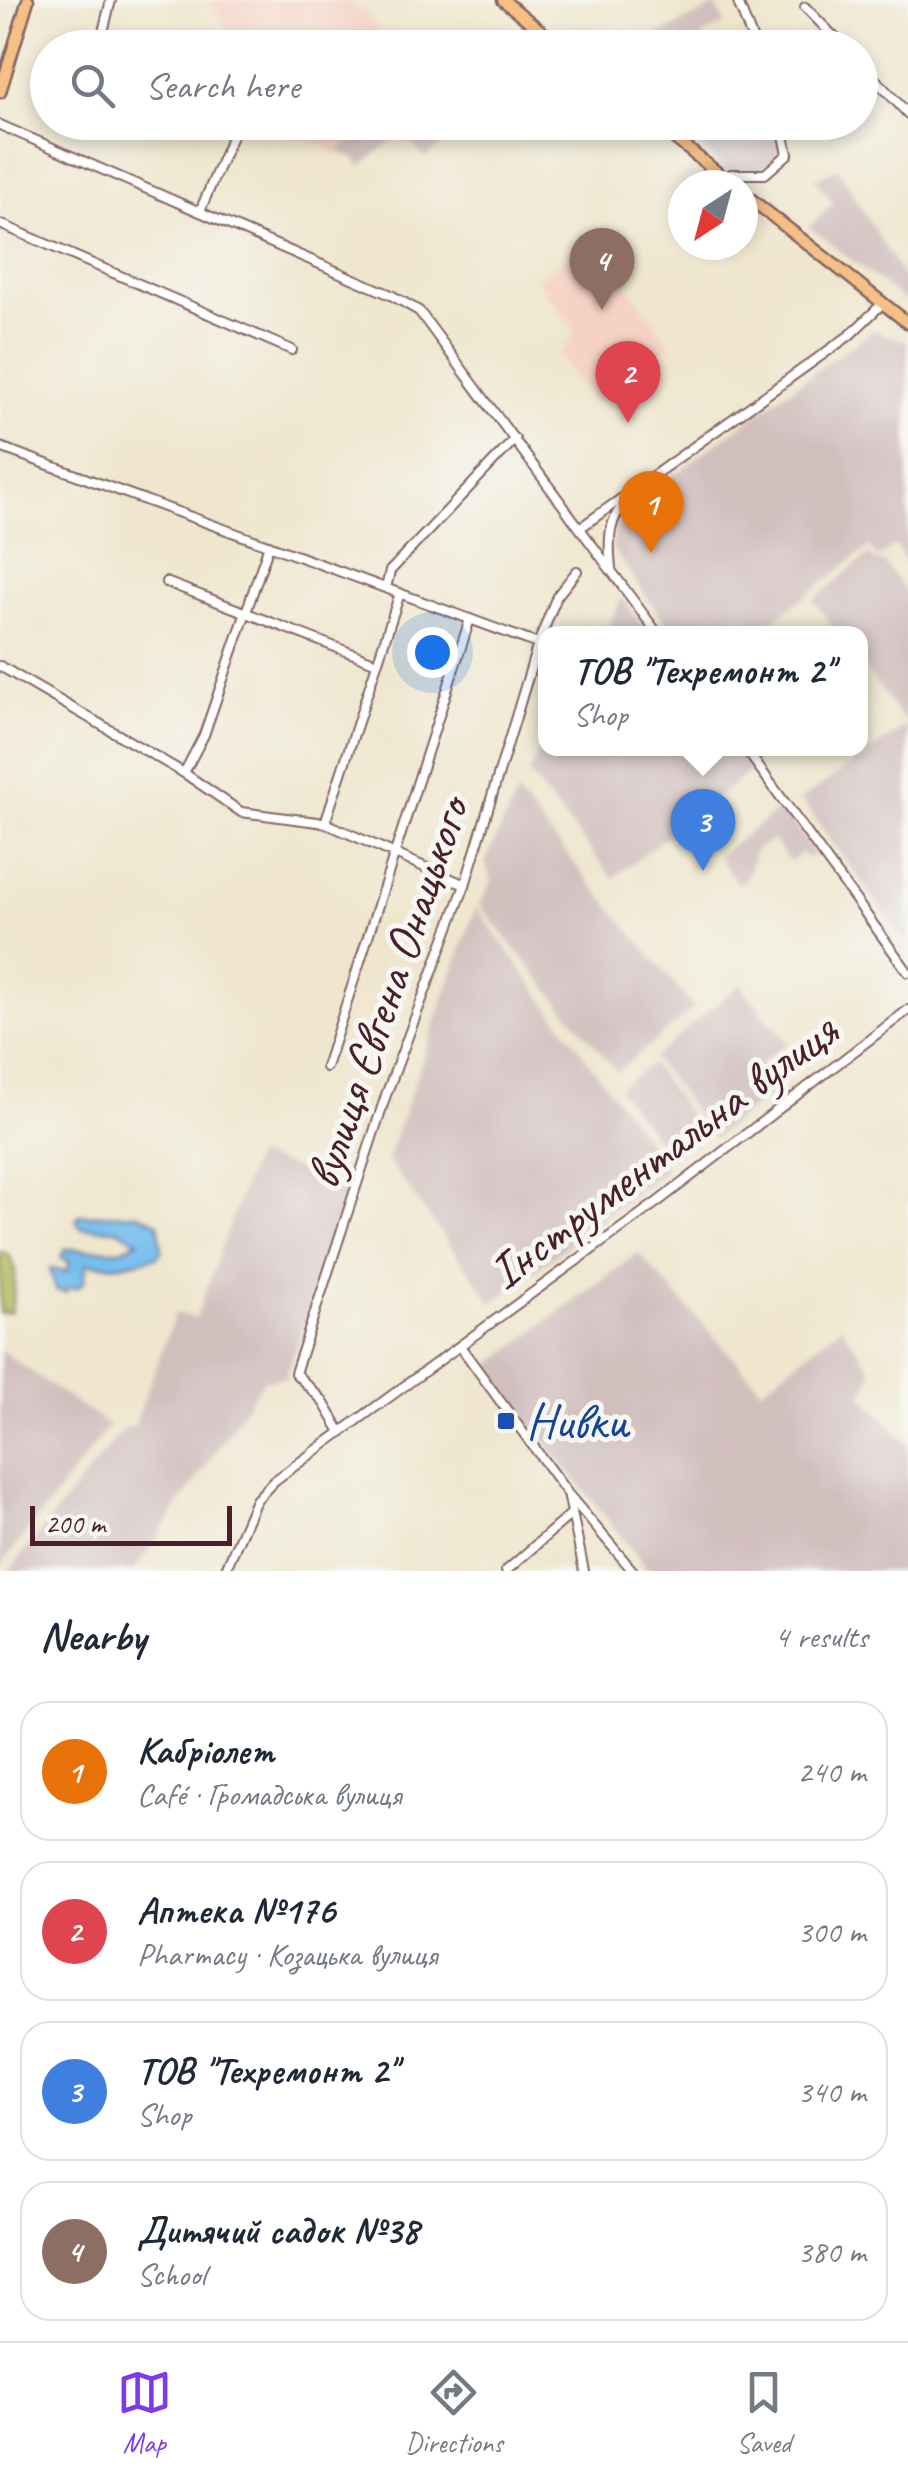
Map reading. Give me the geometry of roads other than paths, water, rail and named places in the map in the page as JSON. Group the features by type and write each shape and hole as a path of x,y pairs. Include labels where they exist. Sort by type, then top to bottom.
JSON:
{"main road":[{"path":"0,92 28,0"},
{"path":"502,0 540,30"},
{"path":"676,140 714,170"},
{"path":"758,205 908,324"}],"street":[{"path":"103,30 110,0"},
{"path":"737,0 749,30"},
{"path":"805,7 827,30"},
{"path":"878,82 908,114"},
{"path":"0,125 30,138"},
{"path":"35,140 391,295 419,311 652,626"},
{"path":"200,210 230,140"},
{"path":"758,174 765,174 788,154 785,140"},
{"path":"0,224 292,350"},
{"path":"580,528 850,336 882,304"},
{"path":"386,588 390,570 515,439"},
{"path":"0,448 538,644"},
{"path":"611,572 608,542 612,520 638,486"},
{"path":"184,773 204,735 269,545"},
{"name":"вулиця Євгена Онацького","path":"545,626 557,596 577,572"},
{"path":"166,582 377,663"},
{"path":"325,824 400,593"},
{"path":"326,1067 470,618"},
{"name":"вулиця Євгена Онацького","path":"341,1432 322,1400 295,1374 386,1095 466,886 538,644"},
{"path":"0,666 184,773 241,812 325,824 466,886"},
{"path":"750,756 908,972"},
{"name":"Інструментальна вулиця","path":"225,1571 256,1500 274,1481 660,1200 908,1010"},
{"name":"Інструментальна вулиця","path":"460,1346 568,1494 634,1571"},
{"path":"568,1494 584,1571"},
{"path":"506,1571 571,1514"}],"water":[{"path":"138,1214 158,1223 162,1250 157,1257 122,1265 87,1264 84,1282 76,1288 68,1287 66,1292 56,1290 50,1269 68,1271 69,1261 61,1258 65,1249 121,1250 138,1241 116,1229 81,1228 76,1221 80,1215"}],"place":[{"name":"Дитячий садок №38","path":"602,310"},
{"name":"Аптека №176","path":"628,423"},
{"name":"Кабріолет","path":"651,553"},
{"name":"ТОВ \"Техремонт 2\"","path":"703,871"},
{"name":"Нивки","path":"506,1421"}]}
